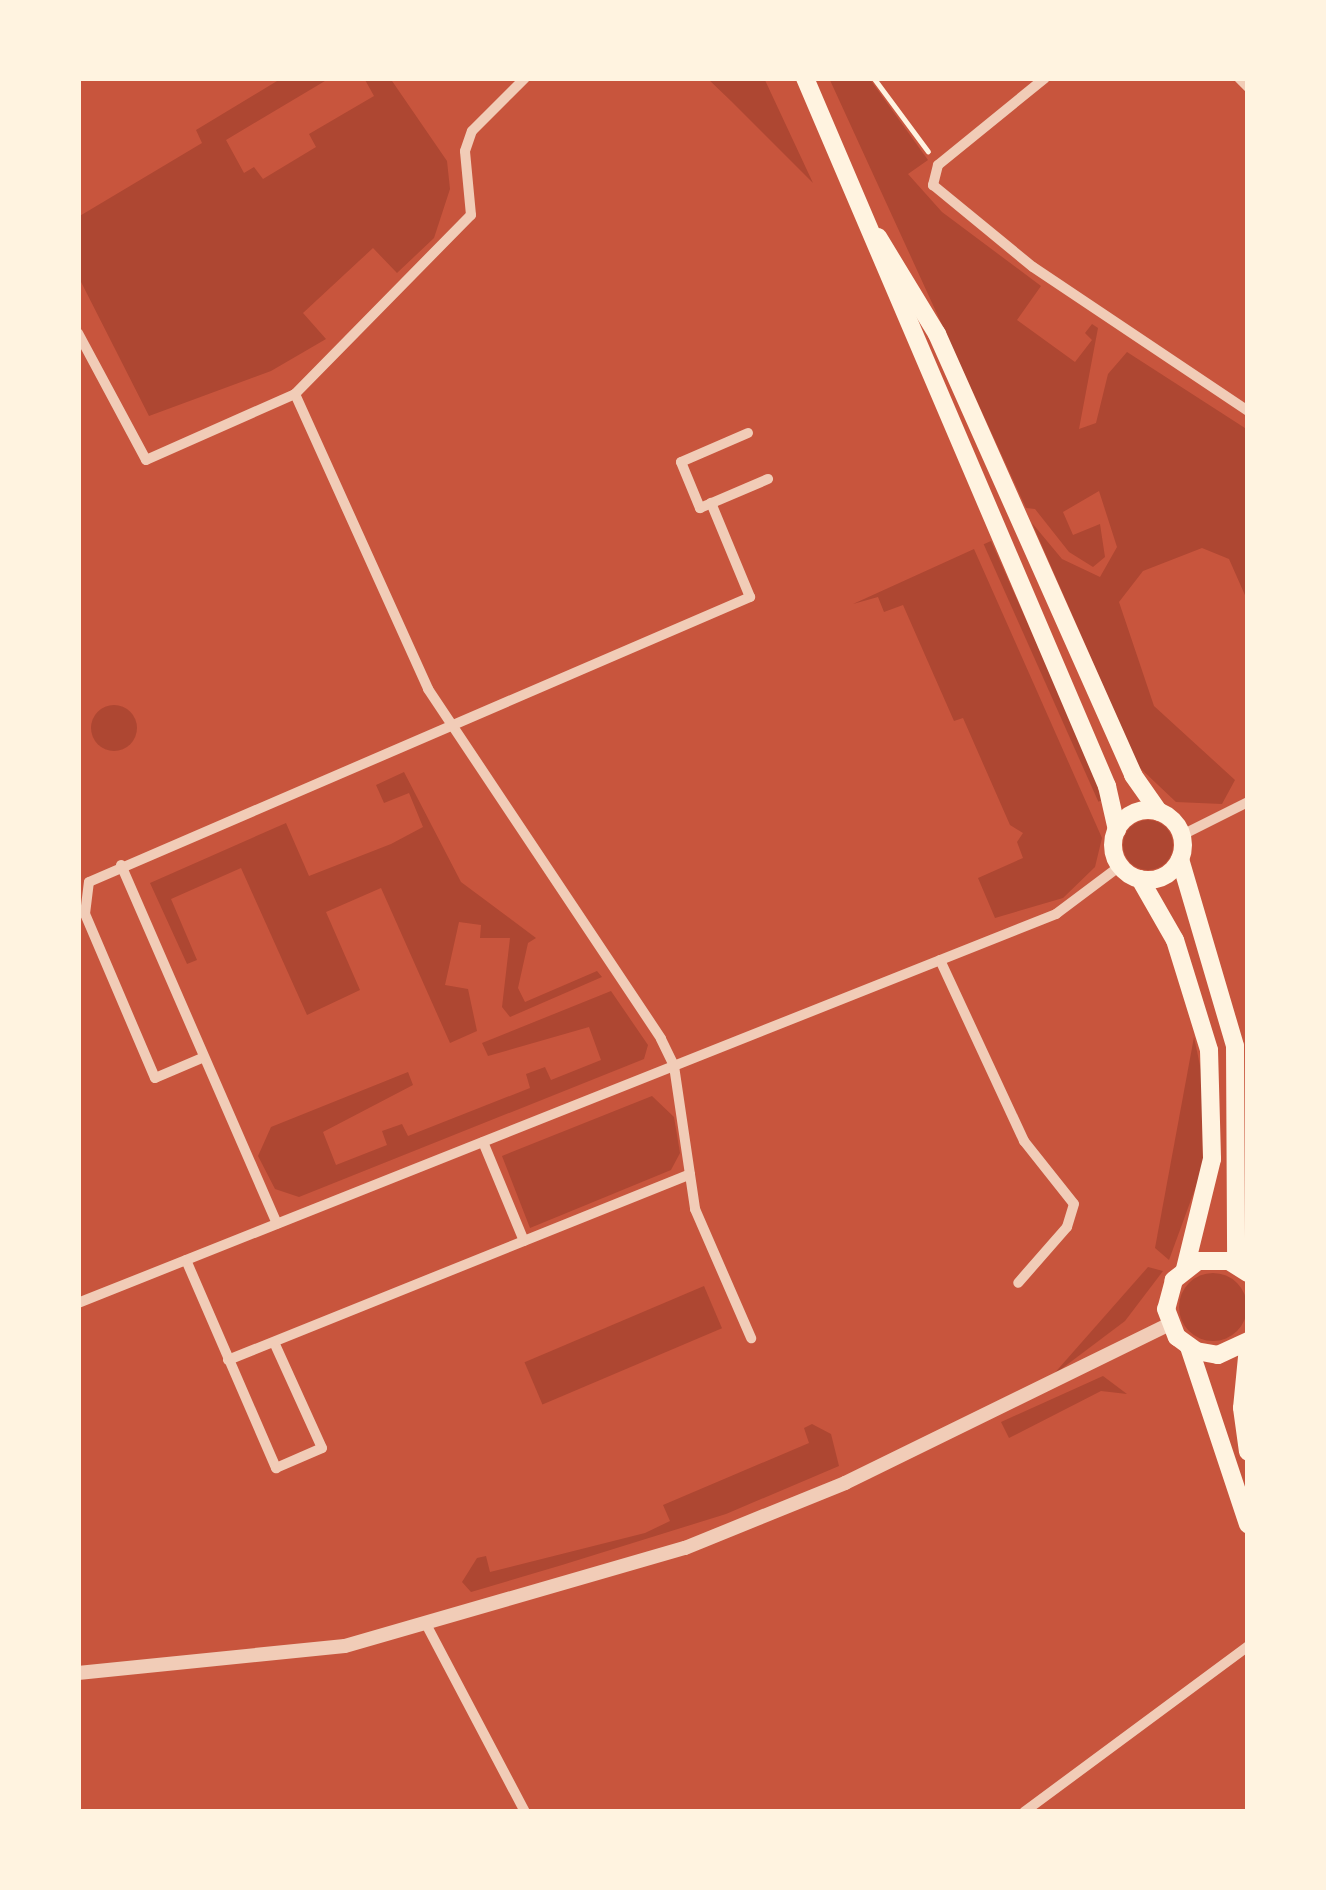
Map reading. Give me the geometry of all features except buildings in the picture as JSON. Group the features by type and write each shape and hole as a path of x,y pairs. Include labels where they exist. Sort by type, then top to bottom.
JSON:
{"main road":[{"path":"805,78 1107,786 1120,866 1140,879 1181,954 1209,1050 1212,1159 1185,1269 1168,1294 1169,1324 1189,1347 1248,1524"},
{"path":"866,218 932,323 1133,775 1182,835 1180,859 1235,1046 1242,1268 1214,1258 1185,1269"},
{"path":"1117,830 1136,812 1159,812"},
{"path":"1140,879 1164,876 1180,859"},
{"path":"1189,1347 1218,1355 1248,1344 1242,1408 1248,1452"}],"street":[{"path":"78,333 146,460 295,394 471,214 465,151 472,131 525,78"},
{"path":"1045,78 938,166 933,185 1033,266 1248,411"},
{"path":"1239,78 1248,87"},
{"path":"295,394 451,724 674,1066 695,1209 752,1338"},
{"path":"748,434 681,462 700,508 768,479"},
{"path":"202,1058 155,1078 85,914 82,892 121,865 750,596 711,503"},
{"path":"1182,835 1248,802"},
{"path":"121,865 277,1224"},
{"path":"78,1304 1056,914 1120,866"},
{"path":"940,960 1024,1141 1073,1204 1067,1227 1018,1283"},
{"path":"484,1142 524,1241"},
{"path":"228,1360 690,1174"},
{"path":"186,1260 276,1468 322,1448 274,1342"},
{"path":"78,1673 327,1649 427,1625 685,1548 845,1483 1169,1324"},
{"path":"427,1625 526,1812"},
{"path":"1024,1812 1248,1646"}],"path":[{"path":"874,78 938,166"}],"shaded area":[{"path":"282,78 330,78 226,140 244,173 254,167 263,179 316,147 309,134 374,96 364,78 390,78 447,161 450,189 434,238 397,273 373,248 303,313 326,339 271,371 149,416 78,276 78,217 202,143 196,130"},
{"path":"707,78 764,78 813,183 731,101"},
{"path":"829,78 869,78 928,160 908,174 942,212 1041,286 1017,320 1075,362 1092,340 1085,333 1092,324 1098,328 1079,429 1096,423 1108,374 1127,352 1248,430 1248,602 1229,559 1202,548 1143,571 1119,602 1154,706 1235,780 1222,804 1176,802 1139,767 1032,523 1062,559 1100,577 1117,547 1099,491 1063,512 1073,535 1100,524 1105,557 1093,567 1069,552 1035,509 1026,508"},
{"path":"991,541 1106,799 1098,802 984,544"},
{"path":"974,549 1102,838 1095,867 1063,898 995,918 978,878 1023,858 1017,842 1023,833 1010,825 963,718 954,721 903,605 884,612 878,597 853,604"},
{"path":"114,705 130,712 137,728 130,744 114,751 98,744 91,728 98,712"},
{"path":"404,772 461,882 536,938 528,943 518,988 525,1002 597,971 602,977 510,1017 502,1007 510,938 480,938 481,925 459,922 445,985 468,989 477,1031 450,1043 381,888 326,912 360,990 307,1015 241,868 171,899 197,960 187,964 150,883 286,823 309,876 391,844 423,827 409,793 384,803 376,785"},
{"path":"1148,820 1166,827 1173,845 1166,863 1148,870 1130,863 1123,845 1130,827"},
{"path":"611,991 648,1045 644,1059 299,1197 275,1189 258,1156 271,1127 408,1072 413,1085 323,1132 336,1165 387,1145 382,1131 402,1124 408,1136 530,1088 526,1074 545,1067 551,1080 601,1060 589,1027 488,1056 482,1043"},
{"path":"1194,1037 1202,1075 1203,1167 1169,1260 1155,1248"},
{"path":"652,1096 674,1117 680,1153 671,1170 530,1228 502,1156"},
{"path":"1148,1267 1163,1271 1125,1321 1052,1376"},
{"path":"1213,1273 1237,1283 1247,1307 1237,1331 1213,1341 1189,1331 1179,1307 1189,1283"},
{"path":"704,1286 722,1328 542,1405 525,1362"},
{"path":"1103,1376 1127,1394 1101,1391 1009,1438 1001,1422"},
{"path":"812,1424 831,1434 839,1466 726,1514 562,1565 471,1592 462,1582 477,1558 486,1556 490,1572 645,1533 670,1521 663,1505 809,1443 804,1428"}]}
